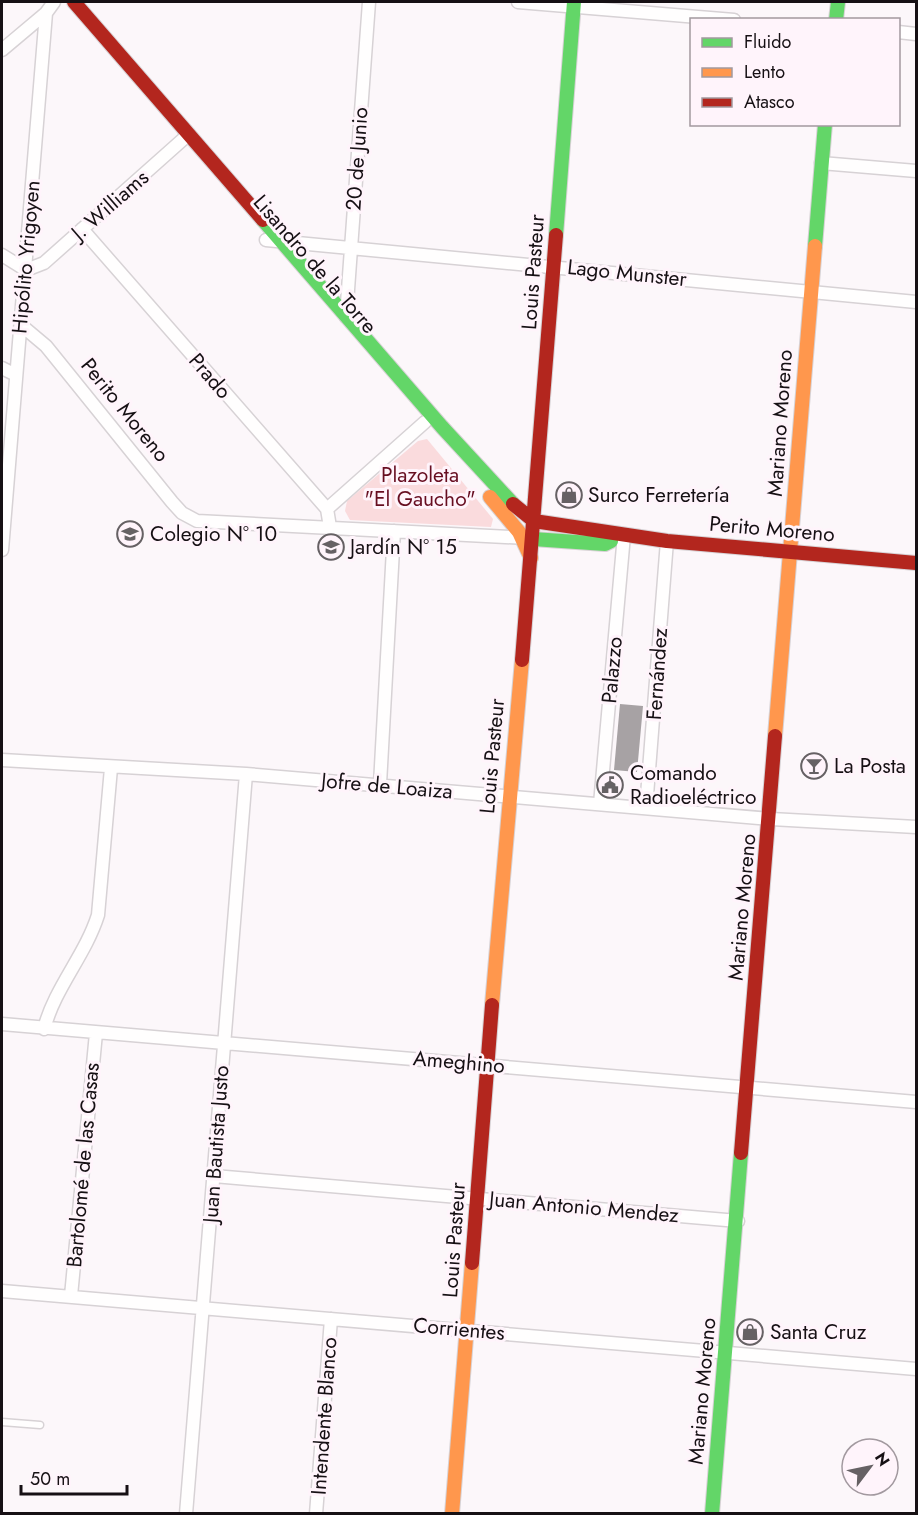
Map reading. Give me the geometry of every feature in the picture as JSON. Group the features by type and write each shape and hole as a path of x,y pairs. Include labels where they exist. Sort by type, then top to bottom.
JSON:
{"main road":[{"name":"Lisandro de la Torre","path":"59,2 185,138"},
{"name":"Lisandro de la Torre","path":"74,2 185,138 425,422 528,538"},
{"path":"836,18 838,2"},
{"name":"Louis Pasteur","path":"452,1514 509,796 532,560 528,538 534,521 573,4"},
{"name":"Mariano Moreno","path":"712,1514 771,819 810,292 825,126"},
{"name":"Lisandro de la Torre","path":"273,240 346,317 484,473 515,506 534,521"},
{"name":"Perito Moreno","path":"534,521 667,541 916,563"},
{"name":"Perito Moreno","path":"528,538 605,544 624,535"}],"street":[{"path":"2,50 46,13 54,2"},
{"name":"20 de Junio","path":"346,317 369,2"},
{"path":"518,2 573,4 714,18"},
{"name":"Hipólito Yrigoyen","path":"2,550 5,476 26,270 46,13"},
{"path":"900,32 916,34"},
{"name":"J. Williams","path":"26,270 44,263 185,138"},
{"path":"821,163 916,171"},
{"name":"Prado","path":"82,229 327,509"},
{"name":"Lago Munster","path":"273,240 916,302"},
{"path":"2,255 26,270"},
{"name":"Perito Moreno","path":"21,325 46,345 172,502 182,513 197,521 528,538"},
{"path":"2,368 16,375"},
{"path":"330,527 327,509 425,422"},
{"path":"380,784 394,531"},
{"name":"Palazzo","path":"600,804 624,535"},
{"name":"Fernández","path":"646,808 667,541"},
{"name":"Jofre de Loaiza","path":"2,760 246,774 771,819 916,826"},
{"path":"44,1029 54,997 93,933 98,915 111,768"},
{"name":"Juan Bautista Justo","path":"186,1514 246,774"},
{"name":"Ameghino","path":"2,1024 916,1102"},
{"name":"Bartolomé de las Casas","path":"71,1296 96,1033"},
{"name":"Juan Antonio Mendez","path":"214,1176 738,1221"},
{"name":"Corrientes","path":"2,1291 916,1369"},
{"name":"Intendente Blanco","path":"316,1514 331,1319"}],"lane":[{"path":"2,1422 40,1425"}],"green space":[{"name":"Plazoleta \"El Gaucho\"","path":"427,439 493,519 491,527 350,520 345,511 347,501 418,441"}],"building":[{"path":"620,704 643,706 637,772 614,770"}],"traffic: fast":[{"path":"556,235 574,2"},
{"path":"836,18 838,2"},
{"path":"815,246 825,126"},
{"path":"263,220 442,427 513,504"},
{"path":"533,539 605,544 611,541"},
{"path":"712,1514 741,1153"}],"traffic: slow":[{"path":"775,736 815,246"},
{"path":"490,497 519,532 531,558"},
{"path":"492,1005 522,660"},
{"path":"452,1514 472,1263"}],"traffic: jam":[{"path":"74,2 263,220"},
{"path":"522,660 556,235"},
{"path":"513,504 534,521 667,541 916,563"},
{"path":"741,1153 775,736"},
{"path":"472,1263 492,1005"}],"place":[{"name":"Surco Ferretería","path":"569,495"},
{"name":"Colegio Nº 10","path":"130,534"},
{"name":"Jardín Nº 15","path":"331,547"},
{"name":"La Posta","path":"814,766"},
{"name":"Comando Radioeléctrico","path":"610,785"},
{"name":"Santa Cruz","path":"750,1332"}]}
